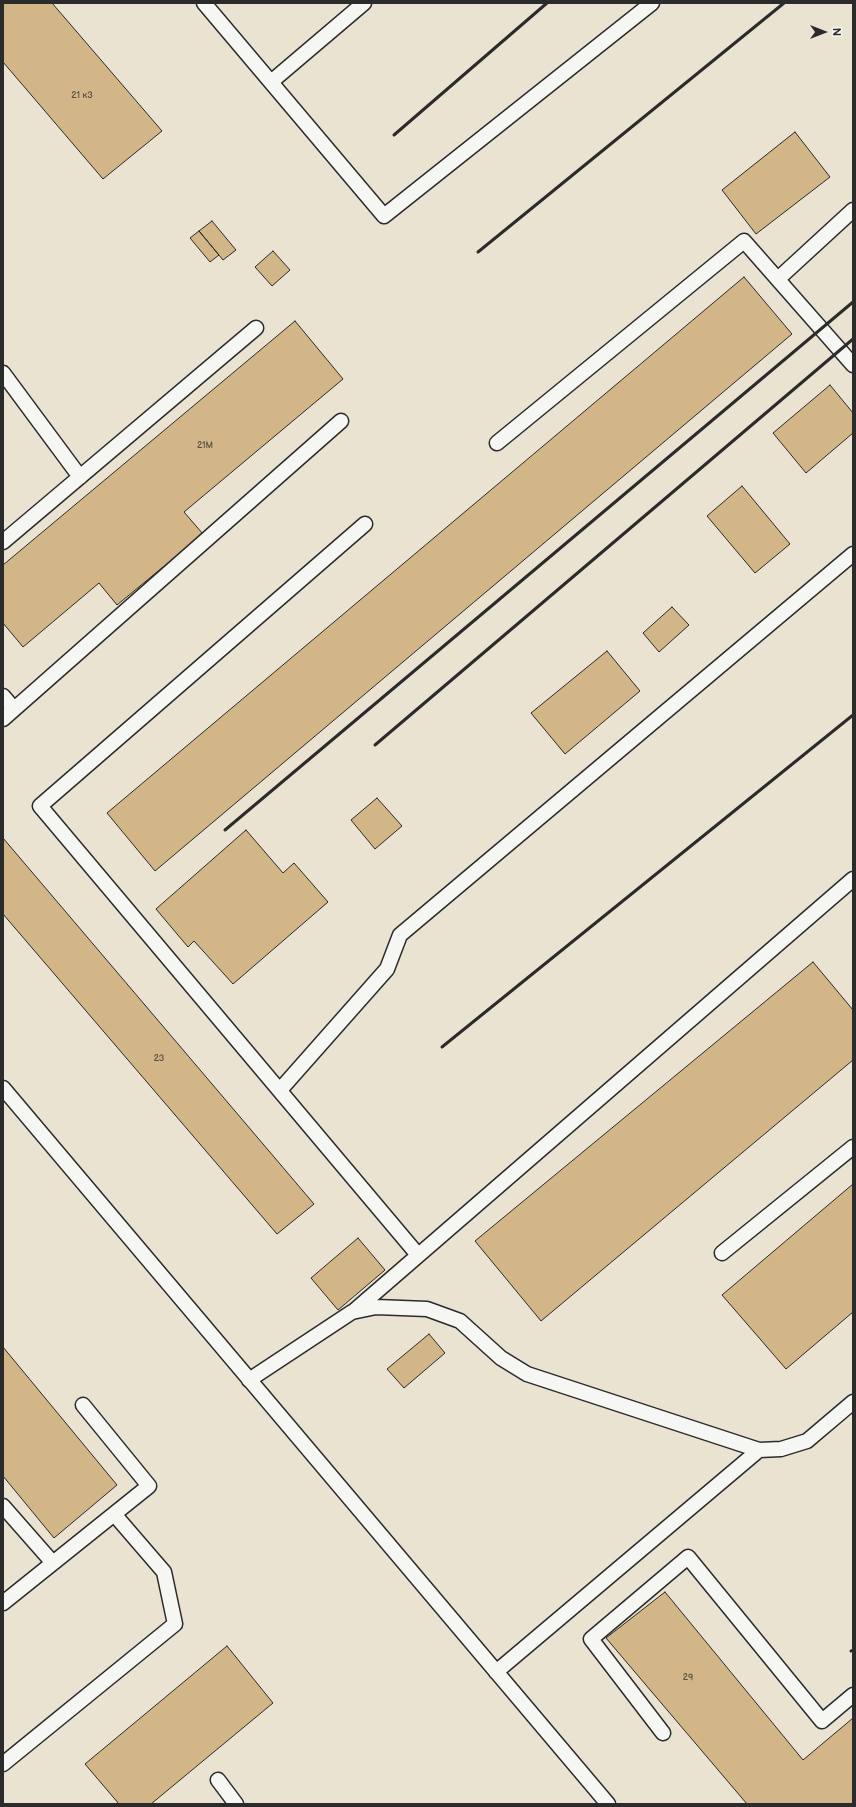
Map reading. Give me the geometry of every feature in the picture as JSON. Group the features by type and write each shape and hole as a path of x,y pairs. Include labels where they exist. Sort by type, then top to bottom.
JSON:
{"lane":[{"path":"204,3 384,216 652,3"},
{"path":"271,82 364,3"},
{"path":"778,278 853,210"},
{"path":"497,443 744,241 853,365"},
{"path":"3,542 256,328"},
{"path":"3,373 80,477"},
{"path":"3,719 341,421"},
{"path":"365,524 40,806 418,1255"},
{"path":"280,1090 387,969 400,935 853,554"},
{"path":"3,696 14,709"},
{"path":"249,1380 352,1312 853,879"},
{"path":"3,1088 608,1804"},
{"path":"722,1254 853,1147"},
{"path":"352,1312 376,1307 427,1309 460,1322 501,1358 527,1374 758,1450 781,1449 807,1441 853,1402"},
{"path":"3,1603 149,1486 83,1404"},
{"path":"496,1672 758,1450"},
{"path":"3,1506 53,1563"},
{"path":"3,1764 175,1624 164,1572 114,1514"},
{"path":"663,1733 591,1639 688,1557 822,1721 853,1695"},
{"path":"218,1780 236,1804"}],"shaded area":[{"path":"3,3 853,3 853,1804 3,1804"}],"building":[{"path":"3,3 52,3 162,131 103,179 3,62"},
{"path":"795,132 830,177 756,234 722,190"},
{"path":"212,221 236,250 223,260 199,231"},
{"path":"199,231 219,255 210,262 190,238"},
{"path":"273,251 290,270 272,286 255,267"},
{"path":"744,277 792,334 155,871 107,813"},
{"path":"295,321 343,379 184,512 203,534 117,605 99,583 23,647 3,623 3,565"},
{"path":"830,385 853,413 853,433 806,473 773,433"},
{"path":"742,486 790,544 755,573 707,516"},
{"path":"672,607 689,625 659,652 643,633"},
{"path":"607,651 640,691 565,754 531,713"},
{"path":"377,798 402,826 375,849 351,820"},
{"path":"246,830 283,873 294,863 328,902 233,984 194,941 188,947 156,909"},
{"path":"3,838 314,1204 277,1234 3,914"},
{"path":"813,962 853,1010 853,1060 541,1321 475,1241"},
{"path":"853,1184 853,1312 786,1369 722,1295"},
{"path":"358,1238 385,1270 338,1310 311,1278"},
{"path":"429,1334 445,1353 404,1388 387,1369"},
{"path":"3,1347 117,1485 54,1538 3,1476"},
{"path":"665,1592 803,1760 853,1718 853,1804 747,1804 606,1638"},
{"path":"227,1646 273,1703 151,1804 119,1804 85,1764"}],"railway":[{"path":"394,135 547,3"},
{"path":"478,252 784,3"},
{"path":"225,830 853,302"},
{"path":"375,745 853,339"},
{"path":"442,1047 853,715"}]}
